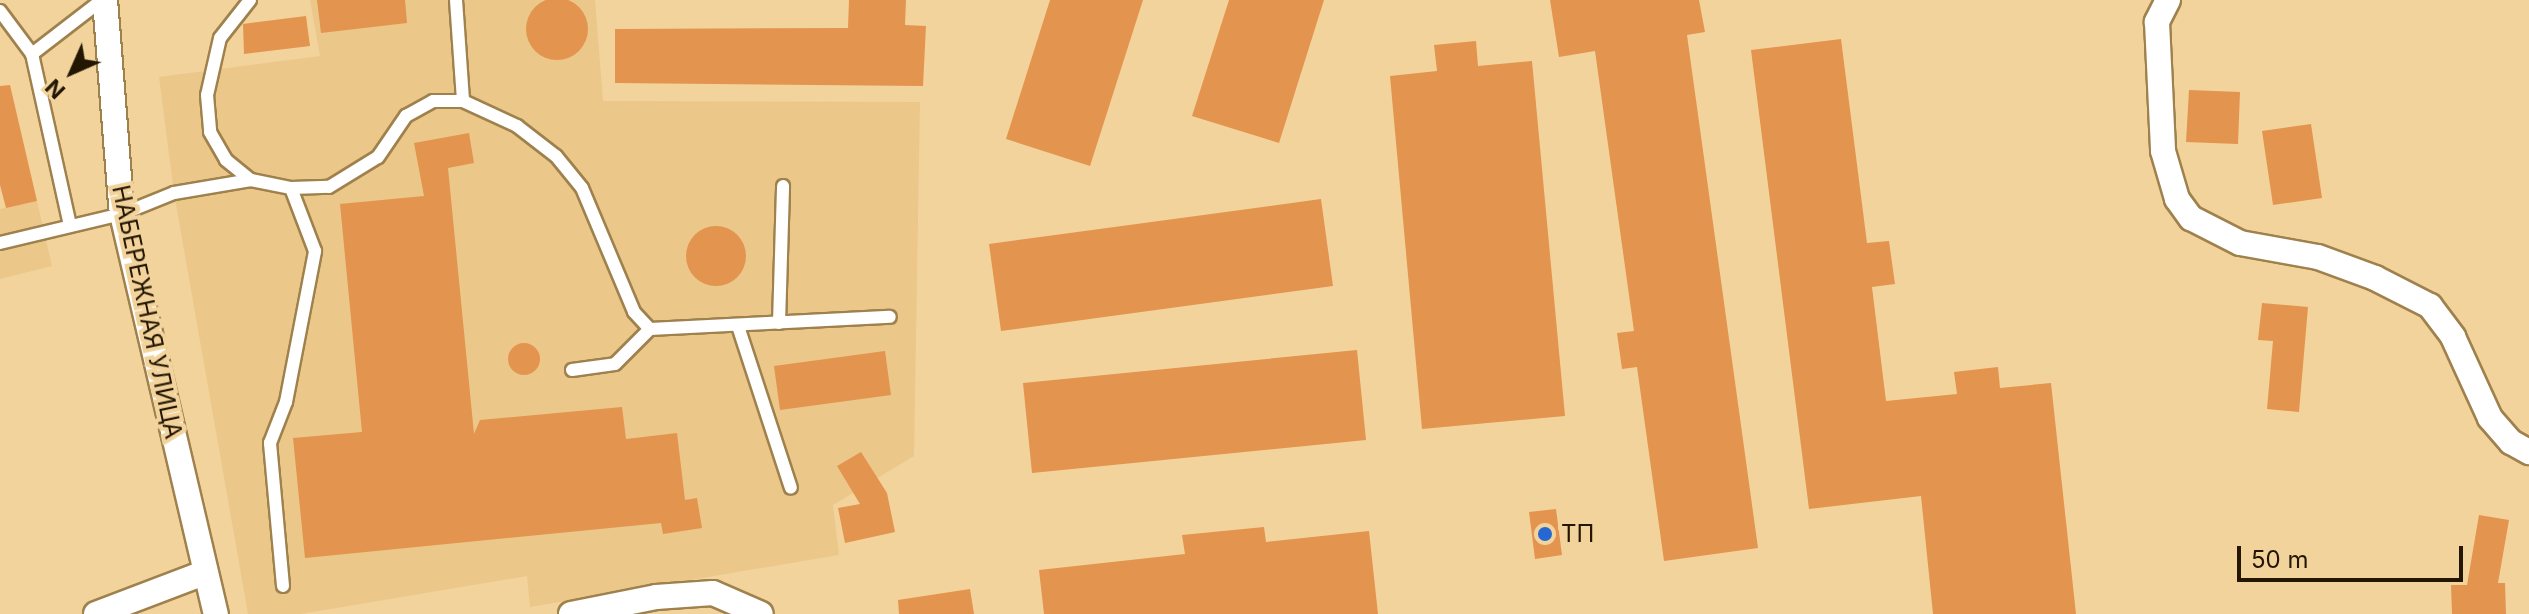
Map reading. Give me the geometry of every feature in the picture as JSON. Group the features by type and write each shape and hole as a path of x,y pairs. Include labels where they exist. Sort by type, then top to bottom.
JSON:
{"street":[{"name":"НАБЕРЕЖНАЯ УЛИЦА","path":"104,0 122,214 216,614"},
{"path":"2168,0 2157,22 2163,151 2177,199 2191,218 2240,243 2332,262 2430,306 2453,337 2490,418 2511,442 2529,452"},
{"path":"96,614 204,573"},
{"path":"585,613 713,593 761,614"}],"lane":[{"path":"32,54 104,0"},
{"path":"250,0 220,38 207,95 210,132 226,160 251,180"},
{"path":"456,0 463,101"},
{"path":"0,11 32,54 70,226"},
{"path":"0,243 122,214 174,193 251,180 291,188 329,187 378,157 406,116 433,101 463,101 517,126 556,156 582,188 634,312 650,329"},
{"path":"779,323 783,186"},
{"path":"283,586 270,443 290,387 315,251 291,188"},
{"path":"572,370 615,364 650,329 890,317"},
{"path":"738,326 791,488"}],"shaded area":[{"path":"310,0 595,0 603,101 920,102 914,456 833,505 839,555 530,607 527,576 301,614 248,614 174,193 159,77 320,56"},
{"path":"37,201 52,266 0,279 0,209"}],"building":[{"path":"557,-2 579,7 588,29 579,51 557,60 535,51 526,29 535,7"},
{"path":"317,0 405,0 407,23 321,33"},
{"path":"849,0 906,0 905,25 926,26 923,86 615,83 615,29 848,28"},
{"path":"1050,0 1143,0 1090,166 1006,139"},
{"path":"1229,0 1324,0 1279,143 1192,116"},
{"path":"1550,0 1699,0 1705,32 1687,35 1758,548 1664,561 1637,367 1622,369 1617,333 1634,331 1595,51 1559,57"},
{"path":"306,16 310,46 244,54 243,24"},
{"path":"1841,39 1867,243 1889,241 1895,284 1872,287 1886,401 1957,394 1954,372 1998,367 2000,388 2051,383 2076,614 1933,614 1921,496 1809,509 1751,50"},
{"path":"1476,41 1478,66 1532,61 1565,416 1422,429 1390,76 1437,71 1434,45"},
{"path":"10,85 37,201 6,208 0,185 0,86"},
{"path":"2189,90 2240,92 2238,144 2186,142"},
{"path":"2311,124 2322,198 2273,205 2262,131"},
{"path":"469,133 474,163 448,168 474,434 480,420 622,407 626,439 677,433 685,500 697,498 702,528 663,534 661,523 305,558 293,438 362,432 340,204 424,196 414,143"},
{"path":"1321,199 1333,286 1001,331 989,244"},
{"path":"716,226 738,234 746,256 738,278 716,286 694,278 686,256 694,234"},
{"path":"2262,303 2308,307 2299,412 2267,409 2273,341 2258,340"},
{"path":"524,343 535,348 540,359 535,370 524,375 513,370 508,359 513,348"},
{"path":"1357,350 1366,440 1032,473 1023,383"},
{"path":"885,351 891,395 780,410 774,366"},
{"path":"861,452 887,493 895,532 845,543 838,508 860,504 837,466"},
{"name":"ТП","path":"1556,509 1562,555 1535,559 1529,512"},
{"path":"2479,515 2509,520 2498,583 2505,583 2506,614 2452,614 2451,585 2467,585"},
{"path":"1264,527 1266,542 1369,531 1378,614 1044,614 1039,570 1185,554 1182,535"},
{"path":"970,589 974,614 899,614 898,600"}],"place":[{"name":"ТП","path":"1545,534"}]}
